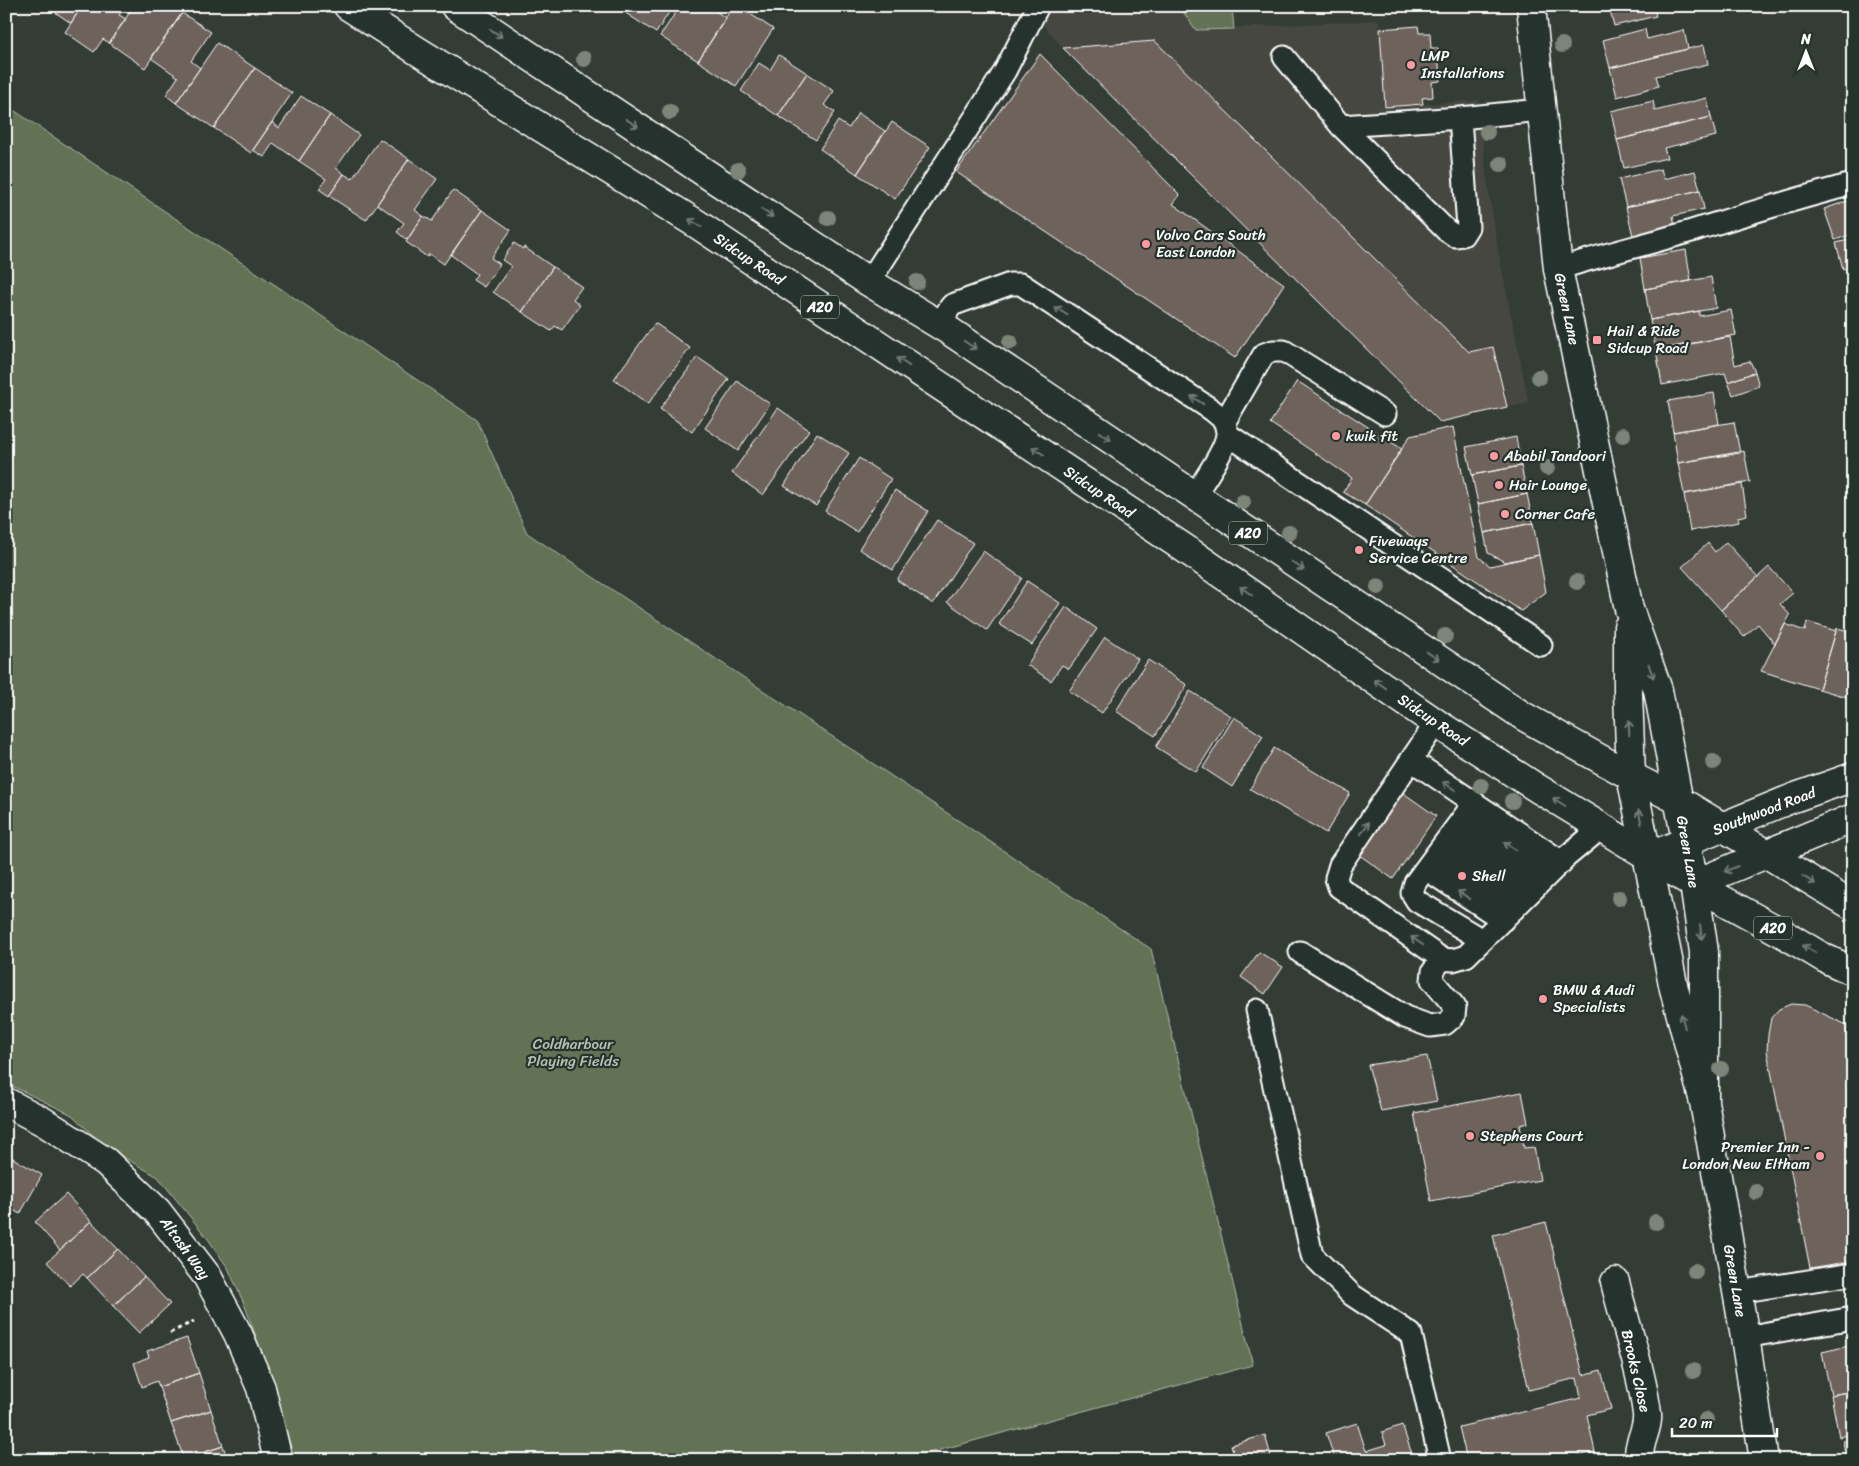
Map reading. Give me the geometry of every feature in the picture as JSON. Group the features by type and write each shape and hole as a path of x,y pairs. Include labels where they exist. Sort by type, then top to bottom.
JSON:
{"main road":[{"name":"Sidcup Road","path":"348,6 697,224 1187,550 1436,723 1648,857 1824,958 1853,971"},
{"name":"A20","path":"455,6 870,282 948,330 1523,716 1678,800 1853,906"},
{"name":"Green Lane","path":"1531,6 1558,268 1629,609 1658,690 1694,884 1704,952 1704,1102"},
{"name":"Green Lane","path":"1629,609 1628,692 1631,776 1674,989 1704,1102 1745,1337 1760,1459"},
{"name":"Southwood Road","path":"1648,857 1723,826 1853,777"},
{"path":"1694,884 1853,818"},
{"name":"Altash Way","path":"6,1102 44,1122 106,1162 157,1211 207,1276 238,1334 261,1388 278,1460"},
{"name":"Brooks Close","path":"1615,1282 1641,1385 1647,1417 1638,1453 1640,1460"}],"lane":[{"path":"870,282 1004,70 1038,6"},
{"path":"1284,56 1341,126 1446,230 1455,236 1464,235 1468,227 1460,118"},
{"path":"1341,126 1460,118 1541,110"},
{"path":"1558,268 1696,230 1809,194 1853,184"},
{"path":"948,330 945,319 946,312 952,305 1010,284 1020,284 1212,410 1226,428 1541,645"},
{"path":"1194,496 1225,443 1226,428 1264,354 1284,351 1385,414"},
{"path":"1436,723 1340,865 1336,878 1339,887 1442,959 1453,960 1466,956 1601,828"},
{"path":"1411,760 1445,843 1521,902"},
{"path":"1445,843 1521,902"},
{"path":"1445,843 1521,902"},
{"path":"1445,843 1521,902"},
{"path":"1300,952 1404,1017 1430,1026 1445,1024 1454,1016 1455,1007 1432,980 1433,971 1442,959"},
{"path":"1257,1010 1312,1255 1352,1295 1412,1334 1440,1460"},
{"path":"1737,1292 1853,1274"},
{"path":"1745,1337 1853,1318"}],"path":[{"path":"1846,860 1853,860"}],"shaded area":[{"path":"1056,6 1179,6 1196,30 1379,20 1385,107 1479,100 1487,180 1499,255 1529,403 1440,422 1381,361 1063,48 1041,22"}],"green space":[{"path":"1179,6 1232,6 1234,29 1196,30"},
{"name":"Coldharbour Playing Fields","path":"6,105 477,420 527,533 1151,949 1253,1365 903,1460 295,1460 265,1362 245,1306 228,1268 208,1239 158,1177 104,1146 72,1115 6,1083"}],"building":[{"path":"46,6 82,6 71,23"},
{"path":"82,6 125,6 119,15 126,19 109,43 103,39 94,52 65,32"},
{"path":"134,6 172,6 182,13 145,68 109,43"},
{"path":"619,6 673,6 656,33 618,8"},
{"path":"680,6 708,6 726,18 698,61 660,36"},
{"path":"733,6 738,6 773,29 736,86 698,61"},
{"path":"1609,6 1654,6 1656,16 1614,26"},
{"path":"182,13 211,32 191,61 200,68 176,103 166,95 178,77 151,58"},
{"name":"LMP Installations","path":"1418,26 1419,33 1430,33 1431,48 1438,48 1440,81 1432,82 1433,97 1422,98 1423,104 1385,107 1380,29"},
{"path":"1645,29 1647,39 1684,30 1688,49 1610,68 1603,40"},
{"path":"1155,41 1469,352 1493,347 1507,407 1440,422 1063,48"},
{"path":"217,43 255,68 214,128 176,103"},
{"path":"1704,45 1708,64 1656,76 1659,86 1617,97 1610,68"},
{"name":"Volvo Cars South East London","path":"1040,54 1180,195 1173,204 1284,284 1235,358 956,172"},
{"path":"779,55 807,73 778,116 741,91 759,63 770,70"},
{"path":"255,68 292,93 251,153 214,128"},
{"path":"807,73 834,91 824,105 835,112 816,140 778,116"},
{"path":"301,96 330,115 299,161 273,143 264,157 253,150 272,122 279,128"},
{"path":"1707,98 1711,117 1617,140 1611,111 1653,101 1655,111"},
{"path":"858,113 885,131 857,174 820,149 838,121 849,128"},
{"path":"330,115 359,135 336,168 344,174 329,196 319,189 326,179 299,161"},
{"path":"1711,117 1716,136 1664,148 1667,158 1624,168 1617,140"},
{"path":"892,122 930,147 895,199 857,174"},
{"path":"380,139 409,159 366,220 329,196 344,174 352,179"},
{"path":"409,159 437,179 415,210 423,216 407,240 397,232 404,223 377,204"},
{"path":"1661,169 1664,179 1695,171 1700,190 1626,207 1619,179"},
{"path":"453,190 482,210 444,264 429,254 427,257 406,242 423,216 432,221"},
{"path":"1700,190 1704,209 1673,216 1675,226 1633,236 1626,207"},
{"path":"1850,200 1853,207 1853,234 1835,240 1824,209"},
{"path":"482,210 511,230 491,258 500,264 484,287 473,280 477,274 451,255"},
{"path":"1853,239 1853,266 1843,269 1836,243"},
{"path":"514,243 523,249 524,247 553,267 522,312 493,292 511,266 502,260"},
{"path":"1686,250 1691,281 1645,289 1640,258"},
{"path":"553,267 582,287 573,299 580,305 562,330 555,326 551,331 522,312"},
{"path":"1711,277 1716,308 1650,320 1645,289"},
{"path":"1731,310 1736,335 1656,350 1650,320 1699,311 1699,316"},
{"path":"655,323 690,348 648,404 614,379"},
{"path":"1730,337 1735,365 1750,361 1755,372 1728,382 1725,373 1662,385 1656,350"},
{"path":"697,357 729,379 692,432 660,409"},
{"path":"1755,372 1759,386 1733,395 1728,382"},
{"path":"737,381 770,404 738,451 705,428"},
{"name":"kwik fit","path":"1297,381 1402,449 1365,505 1343,492 1352,478 1270,423"},
{"path":"1714,393 1719,424 1673,432 1668,401"},
{"path":"778,408 809,430 763,495 732,473"},
{"path":"1734,422 1740,453 1678,463 1673,432"},
{"path":"1453,427 1479,557 1490,566 1539,555 1546,592 1521,611 1365,505 1410,436"},
{"path":"817,433 849,453 816,506 784,486"},
{"name":"Ababil Tandoori","path":"1516,437 1521,466 1472,475 1466,447"},
{"path":"1744,451 1750,482 1684,494 1678,463"},
{"path":"859,458 891,479 857,532 825,511"},
{"name":"Hair Lounge","path":"1521,466 1527,494 1478,504 1472,475"},
{"path":"1742,484 1747,515 1738,517 1739,522 1690,531 1684,494"},
{"path":"895,490 928,511 893,570 859,549"},
{"name":"Corner Cafe","path":"1527,494 1533,523 1484,533 1478,504"},
{"path":"937,520 973,543 933,604 897,580"},
{"path":"1533,523 1539,555 1505,562 1488,553 1484,533"},
{"path":"1726,542 1758,577 1721,610 1682,567 1708,543 1715,552"},
{"path":"983,551 1022,578 987,630 947,602"},
{"path":"1769,567 1793,593 1780,604 1790,615 1775,644 1758,624 1744,637 1721,610"},
{"path":"1027,581 1060,603 1032,645 999,624"},
{"path":"1066,607 1097,629 1069,669 1062,665 1051,681 1027,665"},
{"path":"1807,622 1836,631 1819,689 1761,671 1785,624 1805,631"},
{"path":"1837,628 1853,632 1853,699 1819,689"},
{"path":"1105,637 1138,659 1102,713 1069,691"},
{"path":"1148,660 1187,685 1155,736 1116,711"},
{"path":"1190,691 1231,716 1196,772 1156,747"},
{"path":"1234,717 1263,736 1232,787 1203,768"},
{"path":"1274,748 1350,793 1326,833 1250,789"},
{"path":"1402,792 1436,816 1393,879 1358,854"},
{"path":"1259,952 1283,967 1265,994 1241,977"},
{"name":"Premier Inn - London New Eltham","path":"1791,1004 1805,1005 1853,1028 1853,1261 1810,1268 1767,1051 1771,1018 1779,1009"},
{"path":"1427,1056 1437,1101 1381,1111 1368,1065"},
{"name":"Stephens Court","path":"1522,1092 1528,1123 1520,1125 1524,1148 1534,1147 1540,1180 1431,1201 1414,1113"},
{"path":"11,1157 42,1175 20,1214 6,1206 6,1165"},
{"path":"66,1194 91,1221 60,1250 35,1222"},
{"path":"91,1221 118,1249 87,1278 83,1274 70,1286 47,1262"},
{"path":"1546,1222 1583,1375 1601,1370 1611,1409 1587,1415 1595,1452 1562,1460 1467,1460 1459,1427 1581,1398 1577,1378 1529,1390 1493,1235"},
{"path":"118,1249 144,1277 113,1306 87,1278"},
{"path":"144,1277 170,1304 139,1333 113,1306"},
{"path":"187,1338 199,1373 159,1387 157,1381 142,1387 134,1363 149,1357 147,1351"},
{"path":"1853,1345 1853,1391 1831,1395 1822,1352"},
{"path":"199,1373 211,1410 171,1423 159,1387"},
{"path":"1853,1391 1853,1434 1839,1437 1831,1395"},
{"path":"211,1410 223,1446 184,1459 171,1423"},
{"path":"1357,1423 1366,1451 1386,1445 1382,1432 1402,1425 1414,1460 1335,1460 1326,1433"},
{"path":"1265,1435 1272,1460 1236,1460 1231,1445"},
{"path":"1853,1440 1853,1460 1846,1460 1843,1441"},
{"path":"223,1446 228,1460 184,1459"},
{"path":"1310,1454 1312,1460 1291,1460"}],"place":[{"name":"LMP Installations","path":"1411,65"},
{"name":"Volvo Cars South East London","path":"1146,244"},
{"name":"Hail & Ride Sidcup Road","path":"1597,340"},
{"name":"kwik fit","path":"1336,436"},
{"name":"Ababil Tandoori","path":"1494,456"},
{"name":"Hair Lounge","path":"1499,485"},
{"name":"Corner Cafe","path":"1505,514"},
{"name":"Fiveways Service Centre","path":"1359,550"},
{"name":"Shell","path":"1462,876"},
{"name":"BMW & Audi Specialists","path":"1543,999"},
{"name":"Stephens Court","path":"1470,1136"},
{"name":"Premier Inn - London New Eltham","path":"1820,1156"}]}
